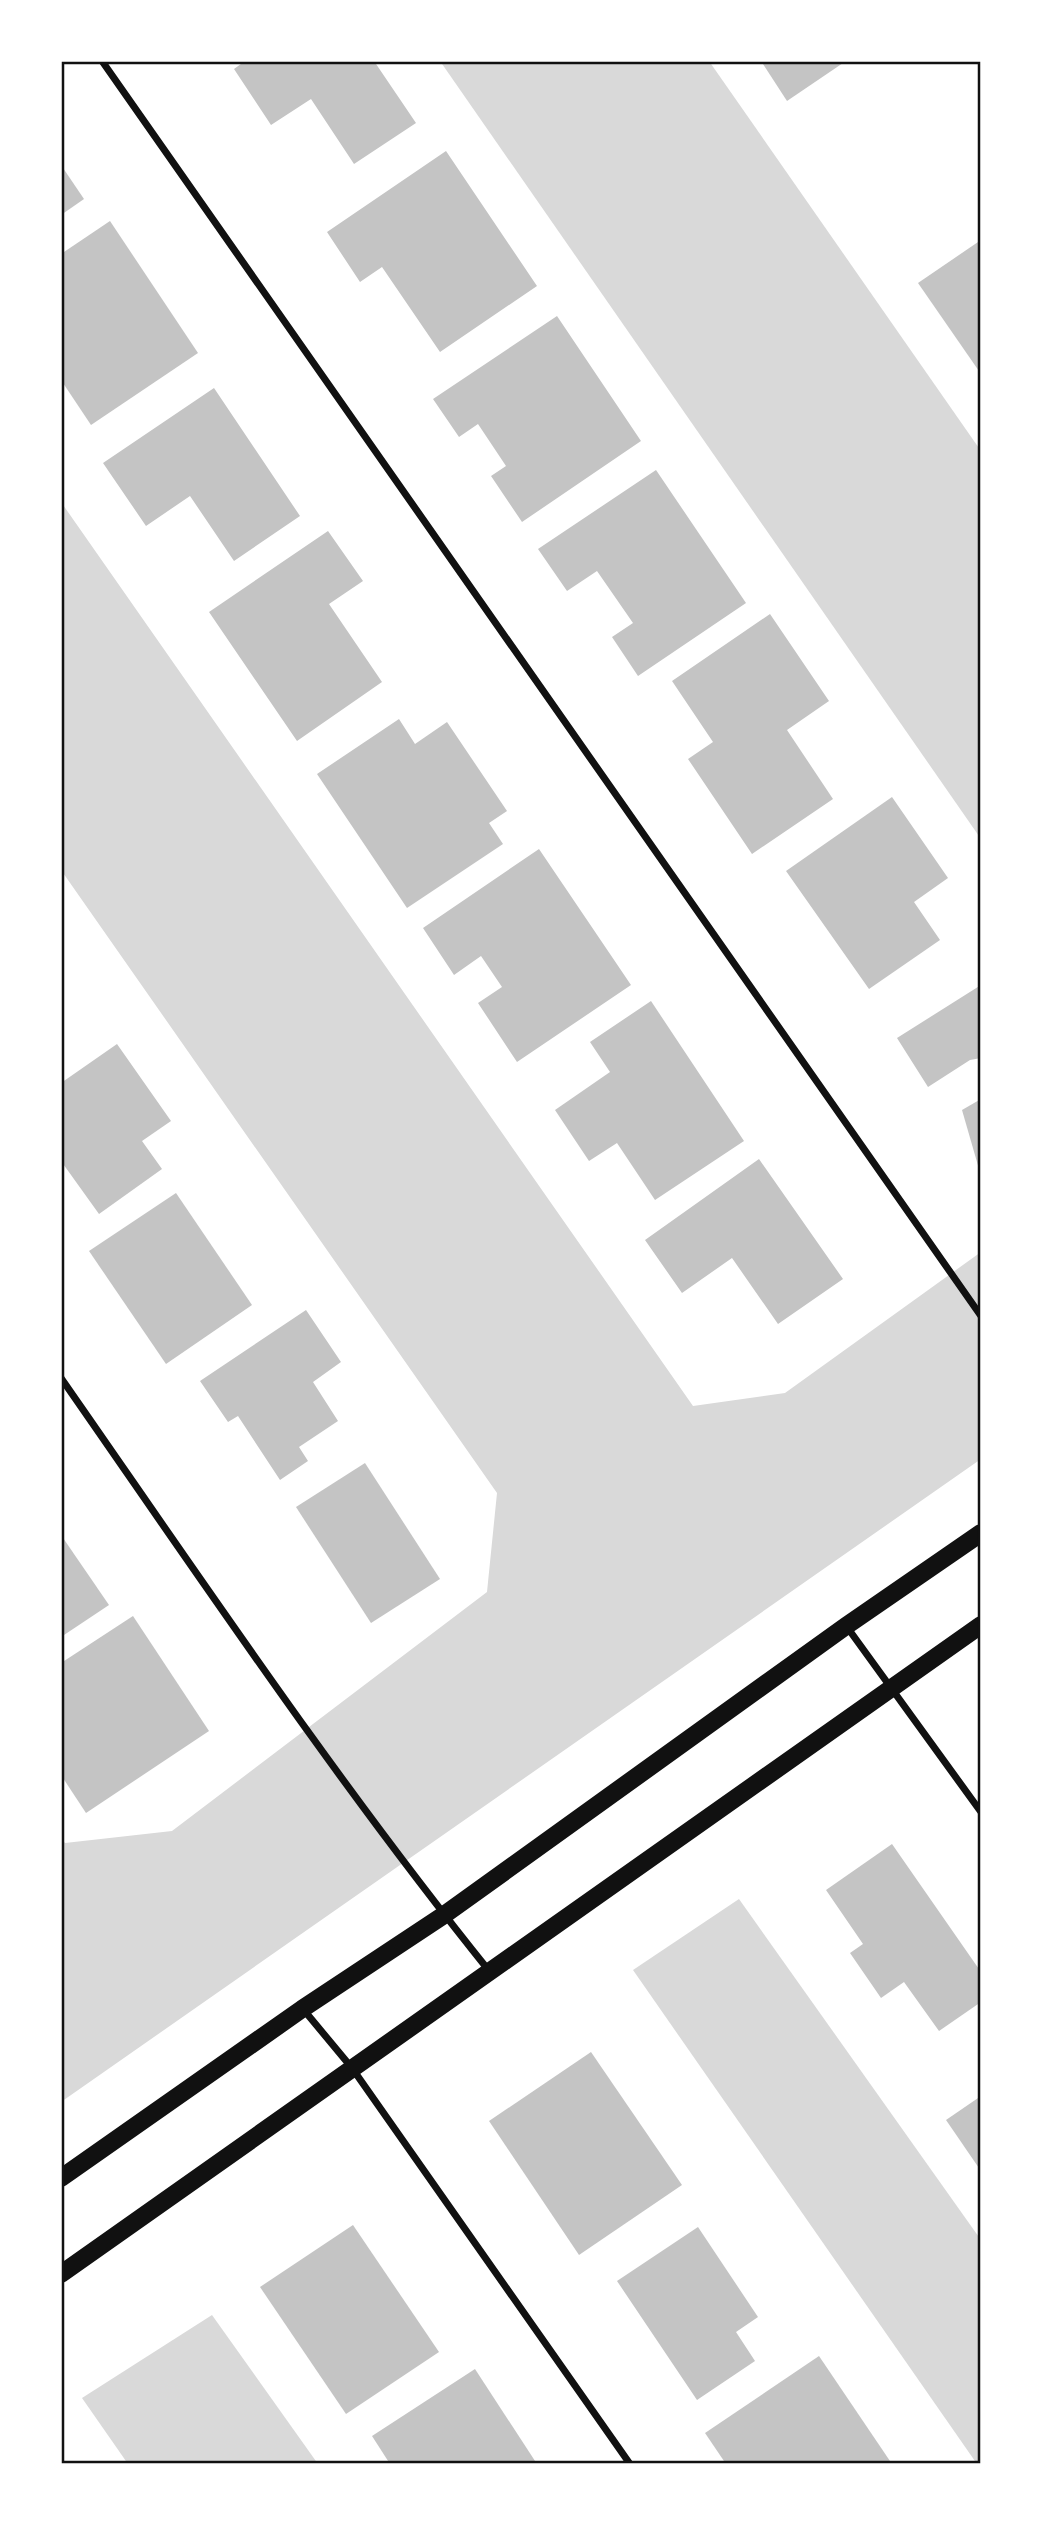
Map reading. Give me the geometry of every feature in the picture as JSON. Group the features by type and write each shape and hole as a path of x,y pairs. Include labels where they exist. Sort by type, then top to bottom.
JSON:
{"main road":[{"path":"61,2178 302,2009 444,1915 846,1626 981,1534"},
{"path":"61,2274 981,1625"}],"street":[{"path":"102,61 981,1316"},
{"path":"61,1378 292,1709 415,1879 490,1973"},
{"path":"846,1626 981,1812"},
{"path":"302,2009 352,2068 630,2464"}],"shaded area":[{"path":"440,61 709,61 981,451 981,839"},
{"path":"61,502 693,1406 785,1393 981,1252 981,1459 61,2102 61,1838 65,1843 172,1831 487,1592 497,1493 61,870"},
{"path":"739,1899 981,2240 981,2464 977,2464 633,1970"},
{"path":"212,2315 318,2464 128,2464 82,2398"}],"building":[{"path":"245,61 374,61 416,123 354,164 311,99 271,125 234,69"},
{"path":"761,61 846,61 787,101"},
{"path":"446,151 537,286 440,352 382,267 360,282 327,232"},
{"path":"61,165 84,199 61,215"},
{"path":"110,221 198,353 91,425 61,380 61,254"},
{"path":"981,240 981,374 918,283"},
{"path":"557,316 641,441 522,522 491,476 506,466 478,424 459,437 433,399"},
{"path":"214,388 300,516 234,561 190,496 146,526 103,463"},
{"path":"656,470 746,603 638,676 612,637 633,623 597,571 567,591 538,549"},
{"path":"328,531 363,581 329,604 382,682 297,741 209,612"},
{"path":"770,614 829,701 787,730 833,799 752,854 688,759 713,742 672,681"},
{"path":"399,719 415,744 447,722 507,811 489,823 503,844 407,908 317,774"},
{"path":"892,797 948,878 914,902 940,940 869,989 786,871"},
{"path":"539,849 631,985 517,1062 478,1003 502,987 481,956 454,975 423,928"},
{"path":"981,985 981,1058 970,1060 928,1087 897,1038"},
{"path":"651,1001 744,1141 655,1200 617,1143 589,1161 555,1110 610,1072 590,1042"},
{"path":"117,1044 171,1121 142,1141 162,1169 99,1214 61,1161 61,1083"},
{"path":"981,1099 981,1169 979,1169 962,1110"},
{"path":"759,1159 843,1279 778,1324 732,1258 682,1293 645,1240"},
{"path":"176,1193 252,1305 166,1364 89,1251"},
{"path":"306,1310 341,1362 313,1382 338,1421 299,1447 308,1461 280,1480 238,1416 228,1422 200,1381"},
{"path":"365,1463 440,1579 371,1623 296,1507"},
{"path":"61,1535 109,1605 61,1637"},
{"path":"133,1616 209,1731 86,1813 61,1775 61,1663"},
{"path":"892,1844 981,1972 981,2002 939,2031 904,1982 881,1998 850,1953 863,1944 826,1890"},
{"path":"591,2052 682,2185 579,2255 489,2121"},
{"path":"981,2096 981,2171 946,2120"},
{"path":"353,2225 439,2352 346,2414 260,2287"},
{"path":"698,2227 758,2317 736,2332 755,2361 697,2400 617,2281"},
{"path":"819,2356 892,2464 726,2464 705,2433"},
{"path":"475,2369 537,2464 390,2464 372,2436"}]}
